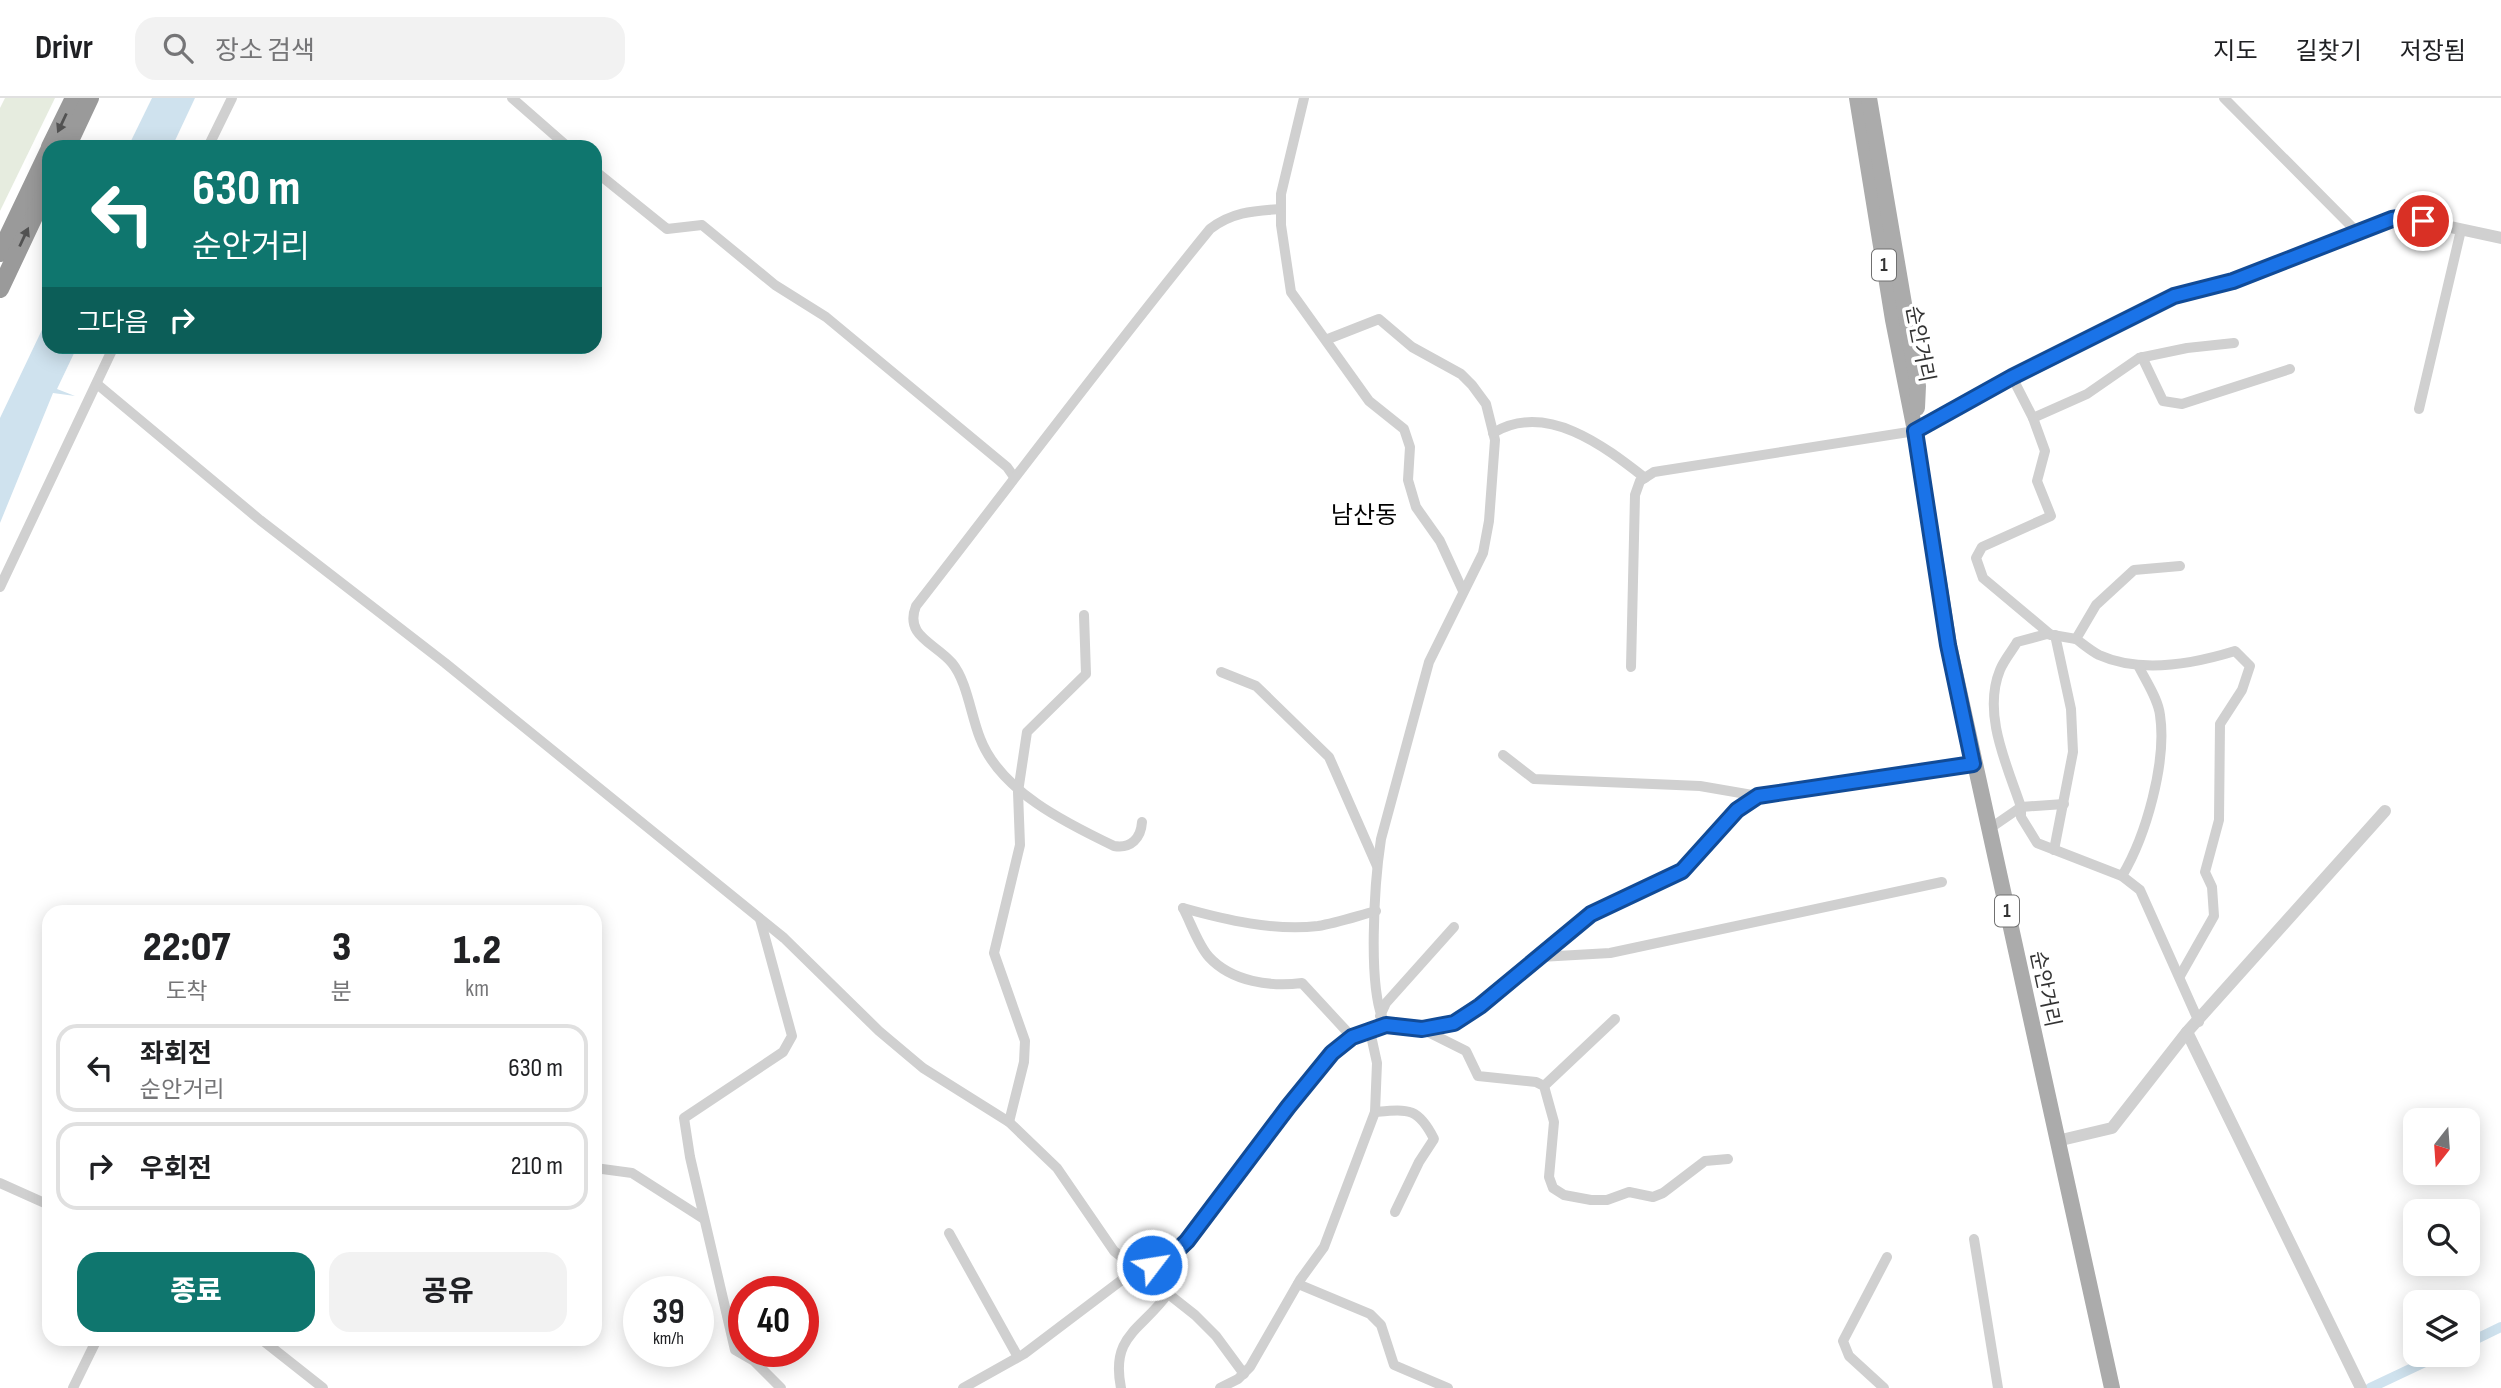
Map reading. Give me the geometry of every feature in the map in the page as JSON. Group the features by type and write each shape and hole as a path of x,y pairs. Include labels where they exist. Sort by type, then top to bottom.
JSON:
{"highway":[{"path":"54,140 74,98"},
{"path":"70,140 90,98"},
{"path":"0,253 42,165"},
{"path":"0,289 42,200"}],"main road":[{"name":"순안거리","path":"1857,98 1893,320 1915,431 1948,645 2112,1388"},
{"name":"순안거리","path":"1869,98 1918,386 1915,431"}],"street":[{"path":"211,140 232,98"},
{"path":"512,98 560,140"},
{"path":"1304,98 1285,171 1280,209 1291,292 1328,339 1369,401 1404,429 1410,447 1408,480 1416,507 1440,541 1463,591"},
{"path":"2224,98 2359,233"},
{"path":"602,178 667,229 702,225 775,285 826,317 1007,467 1014,477"},
{"path":"1142,822 1141,831 1135,841 1120,847 1114,846 1018,792 981,741 951,663 919,636 912,622 916,606 1014,477 1046,441 1133,323 1210,229 1223,219 1241,212 1280,209"},
{"path":"1631,667 1635,495 1640,481 1654,472 1915,431 2012,377 2174,296 2233,281 2404,217 2501,238"},
{"path":"2419,409 2461,230"},
{"path":"1328,339 1378,319 1420,352 1461,374 1486,404 1493,433 1494,472 1486,539 1425,674 1388,812 1377,867 1375,997 1383,1021"},
{"path":"2033,418 2087,394 2142,357 2187,348 2234,343"},
{"path":"0,587 110,354"},
{"path":"2142,357 2163,401 2182,404 2290,369"},
{"path":"2012,377 2033,418 2045,451 2038,481 2051,516 1982,547 1976,558 1983,578 2053,635 2071,709 2073,752 2054,850"},
{"path":"97,384 260,520 444,663 760,918 923,1068 1009,1122 1057,1168 1114,1251 1139,1267 1216,1336 1244,1374"},
{"path":"1493,433 1517,421 1569,429 1589,436 1645,478"},
{"path":"2076,639 2096,605 2134,570 2180,566"},
{"path":"1009,1122 1024,1062 1025,1041 994,953 1020,845 1018,792 1027,733 1086,674 1084,615"},
{"path":"2180,976 2214,916 2212,887 2205,872 2220,820 2220,724 2242,690 2250,666 2235,651 2200,662 2138,665 2099,655 2076,639 2053,635 2017,642 2000,670 1994,696 1998,739 2021,807 2021,817 2037,843 2122,876 2140,890 2199,1022"},
{"path":"2122,876 2136,853 2151,806 2160,740 2160,712 2138,665"},
{"path":"1221,672 1256,686 1329,757 1377,867"},
{"path":"1503,755 1534,779 1700,786 1758,796 1973,764"},
{"path":"1422,1029 1454,1023 1464,1017 1609,903 1654,887 1682,871 1737,810 1758,796"},
{"path":"1989,829 2021,807 2064,804"},
{"path":"2057,1141 2112,1128 2187,1032 2199,1022 2385,811"},
{"path":"1539,957 1610,953 1942,882"},
{"path":"1352,1037 1302,983 1276,986 1235,976 1209,957 1183,908 1216,917 1284,927 1319,925 1376,911"},
{"path":"760,918 792,1036 783,1052 684,1118 734,1350 754,1361 781,1388"},
{"path":"963,1388 973,1385 1018,1357 1139,1267 1166,1261 1187,1241 1274,1124 1332,1053 1352,1037 1370,1031 1383,1021 1386,1003 1454,927"},
{"path":"1544,1086 1615,1019"},
{"path":"1383,1021 1422,1029 1466,1051 1478,1076 1536,1082 1544,1086 1554,1122 1549,1177 1553,1188 1563,1195 1607,1200 1629,1192 1653,1197 1704,1161 1728,1159"},
{"path":"1220,1388 1244,1374 1298,1284 1324,1248 1374,1112 1377,1063 1370,1031"},
{"path":"2187,1032 2360,1386"},
{"path":"1374,1112 1405,1109 1417,1114 1434,1139 1419,1162 1395,1212"},
{"path":"602,1169 632,1172 704,1219"},
{"path":"0,1183 42,1202"},
{"path":"949,1233 1018,1357"},
{"path":"1974,1239 1998,1388"},
{"path":"1884,1388 1849,1356 1843,1341 1887,1257"},
{"path":"1298,1284 1370,1314 1381,1325 1394,1365 1448,1388"},
{"path":"1121,1388 1118,1366 1121,1346 1169,1292"},
{"path":"73,1388 94,1346"},
{"path":"268,1346 309,1384 323,1388"}],"shaded area":[{"path":"5,98 55,98 0,211 0,108"}],"water":[{"path":"152,98 195,98 175,140 131,140"},
{"path":"42,330 42,354 74,354 57,389 75,396 53,393 0,523 0,418"}],"waterway":[{"path":"2480,1337 2501,1327"},
{"path":"2370,1388 2414,1367"}],"district":[{"name":"남산동","path":"1364,515"}],"route":[{"path":"1152,1265 1166,1261 1187,1241 1315,1073 1332,1053 1352,1037 1386,1025 1395,1028 1434,1029 1454,1023 1480,1006 1591,914 1609,903 1654,887 1682,871 1737,810 1758,796 1973,764 1948,645 1915,431 2012,377 2174,296 2233,281 2392,219 2404,217 2423,221"}]}
